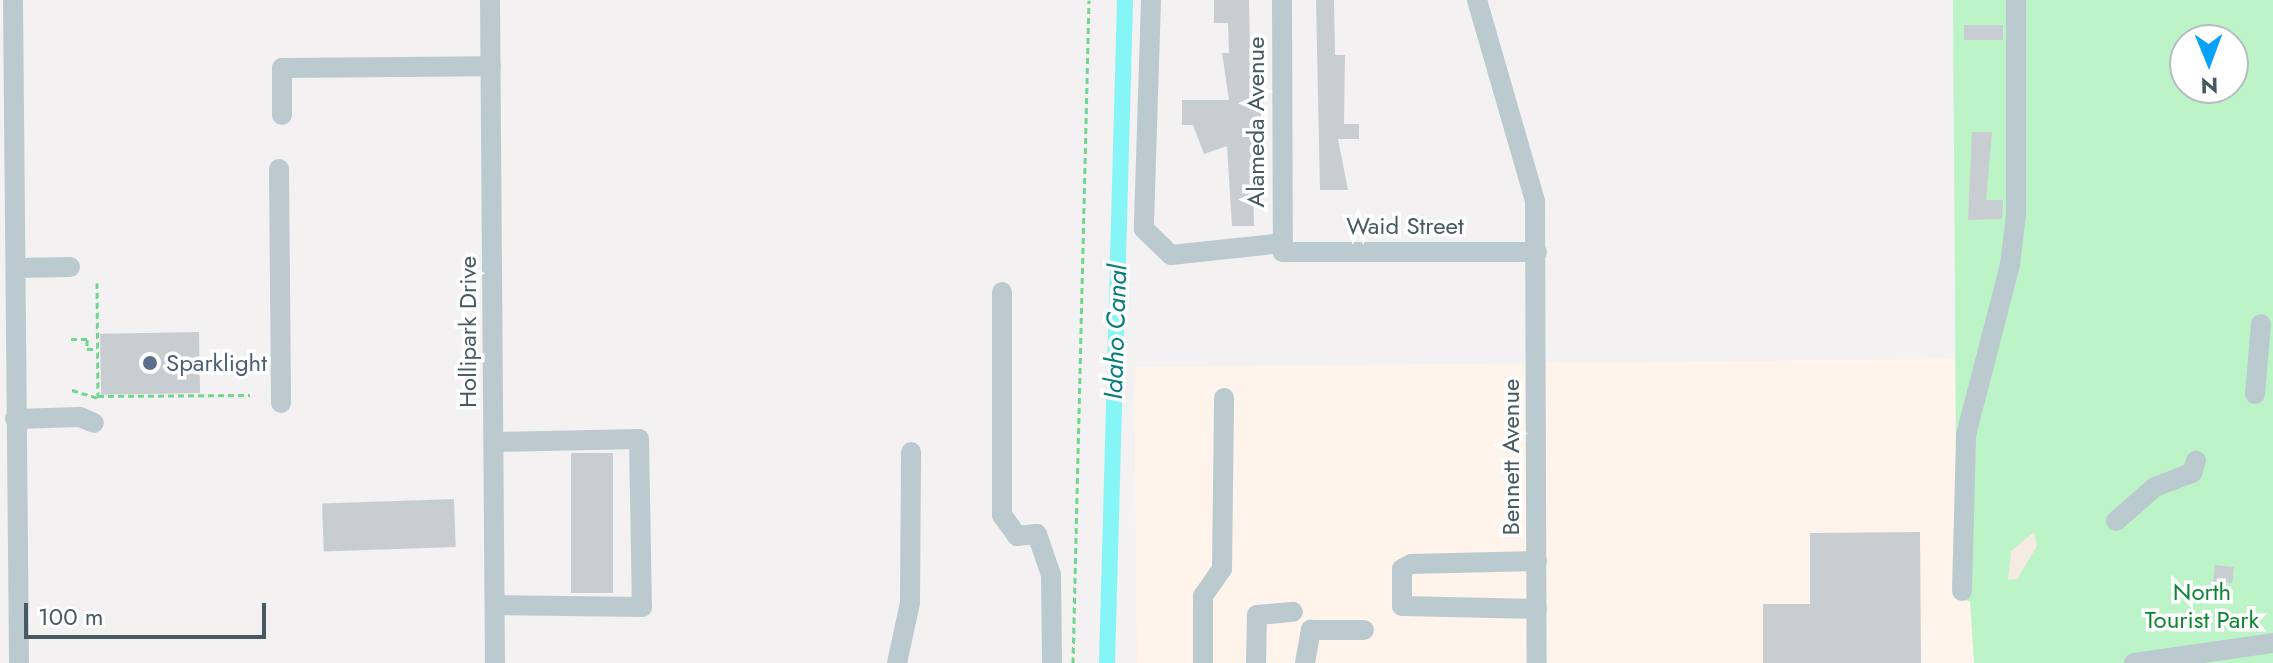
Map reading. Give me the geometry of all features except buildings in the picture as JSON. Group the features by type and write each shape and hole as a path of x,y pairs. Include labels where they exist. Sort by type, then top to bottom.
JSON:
{"street":[{"path":"13,0 15,419 8,525 19,663"},
{"name":"Hollipark Drive","path":"490,0 495,663"},
{"path":"1151,0 1144,229 1171,255 1283,243"},
{"name":"Alameda Avenue","path":"1282,0 1283,243"},
{"name":"Bennett Avenue","path":"1477,0 1528,163 1537,252 1537,663"},
{"path":"1962,591 1966,435 2010,265 2016,215 2016,0"},
{"path":"282,115 282,68 491,66"},
{"path":"279,169 281,403"},
{"name":"Waid Street","path":"1283,243 1283,252 1537,252"},
{"path":"12,272 70,267"},
{"path":"1002,292 1002,515 1017,536 1037,534 1051,575 1052,663"},
{"path":"2255,394 2261,324"},
{"path":"1203,663 1203,596 1222,569 1224,398"},
{"path":"15,419 80,417 94,423"},
{"path":"494,442 639,439 642,607 495,605"},
{"path":"897,663 910,603 911,452"},
{"path":"2116,521 2155,487 2192,473 2196,461"},
{"path":"1537,561 1411,564 1402,569 1402,606 1537,609"},
{"path":"1256,663 1257,615 1293,612"},
{"path":"1305,663 1306,633 1364,630"},
{"path":"2134,663 2273,643"}],"path":[{"path":"1073,663 1089,0"},
{"path":"97,283 98,396"},
{"path":"71,339 87,339 87,349 97,349"},
{"path":"72,390 98,396 250,395"}],"shaded area":[{"path":"1955,359 1957,598 1970,601 1974,663 1137,663 1134,367"}],"green space":[{"name":"North Tourist Park","path":"1953,0 2273,0 2273,663 1974,663 1970,601 1957,599"}],"sand":[{"path":"2034,532 2037,546 2017,579 2008,580 2011,551"}],"waterway":[{"name":"Idaho Canal","path":"1107,663 1125,0"}],"place":[{"name":"Sparklight","path":"150,363"}]}
